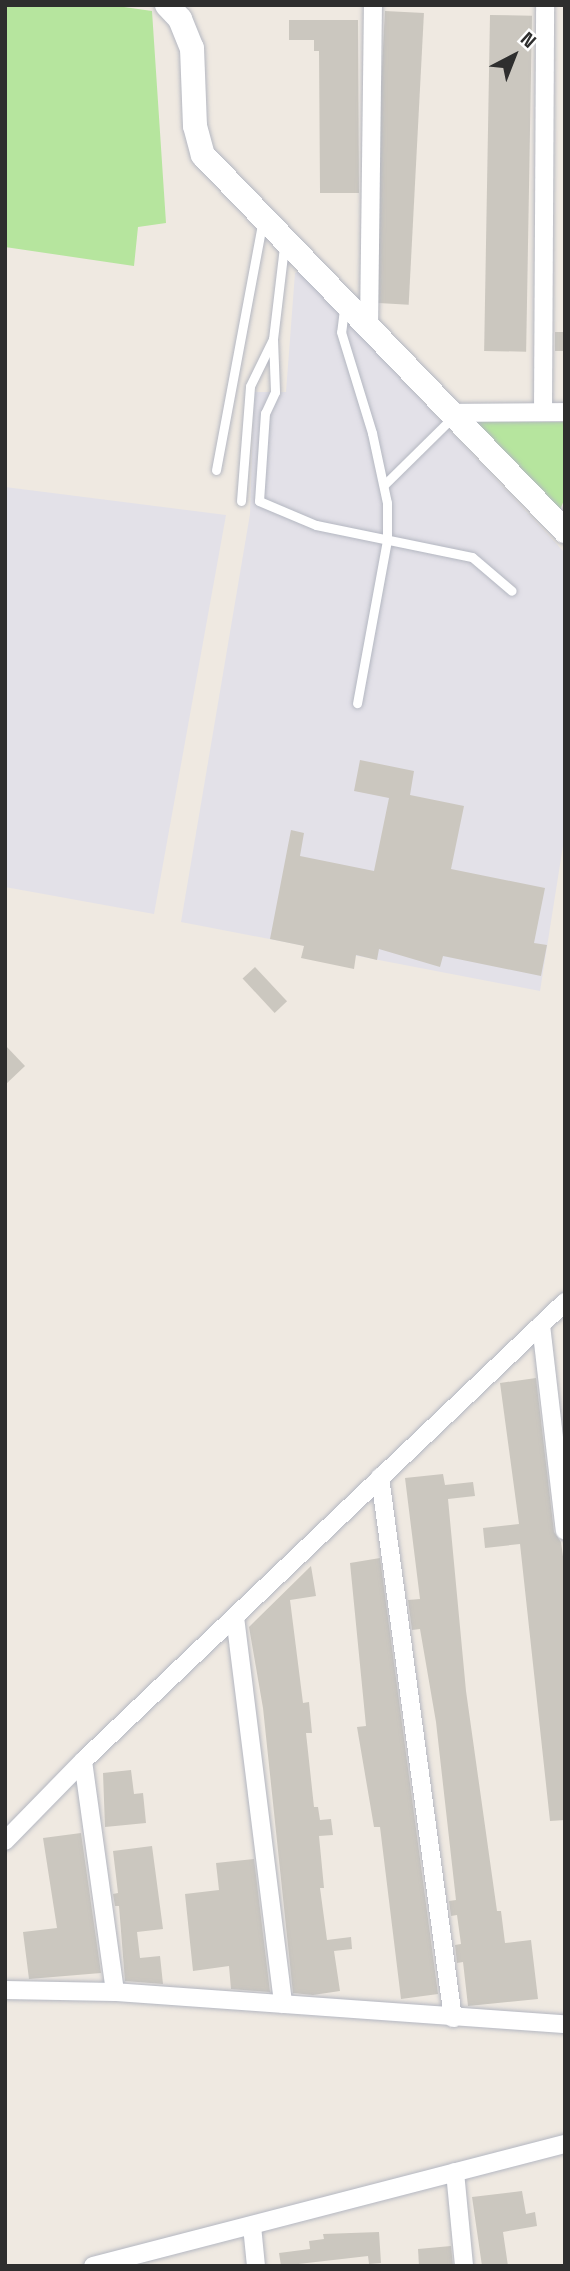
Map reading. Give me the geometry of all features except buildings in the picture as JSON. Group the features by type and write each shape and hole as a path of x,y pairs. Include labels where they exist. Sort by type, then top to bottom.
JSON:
{"street":[{"path":"167,5 180,19 192,48 197,143 213,167 565,531"},
{"path":"369,329 373,5"},
{"path":"543,412 545,5"},
{"path":"451,415 565,412"},
{"path":"5,1841 83,1761 565,1303"},
{"path":"541,1325 565,1531"},
{"path":"380,1477 453,2018"},
{"path":"234,1617 283,2004"},
{"path":"83,1761 115,1992"},
{"path":"5,1990 115,1992 565,2024"},
{"path":"93,2266 565,2144"},
{"path":"455,2172 464,2266"},
{"path":"252,2226 256,2266"}],"lane":[{"path":"216,470 263,219"},
{"path":"285,242 273,340 275,392 265,413 259,501 316,526 472,557 512,591"},
{"path":"345,304 341,332 385,484 387,540 357,703"},
{"path":"242,501 250,386 273,340"},
{"path":"385,484 451,415"}],"shaded area":[{"path":"300,271 565,553 565,833 540,991 181,922 250,514 254,392 286,392 295,273"},
{"path":"5,487 226,515 154,914 5,887"}],"green space":[{"path":"5,5 110,5 152,11 166,223 138,227 134,266 5,247"},
{"path":"473,421 565,422 565,498 559,512"}]}
